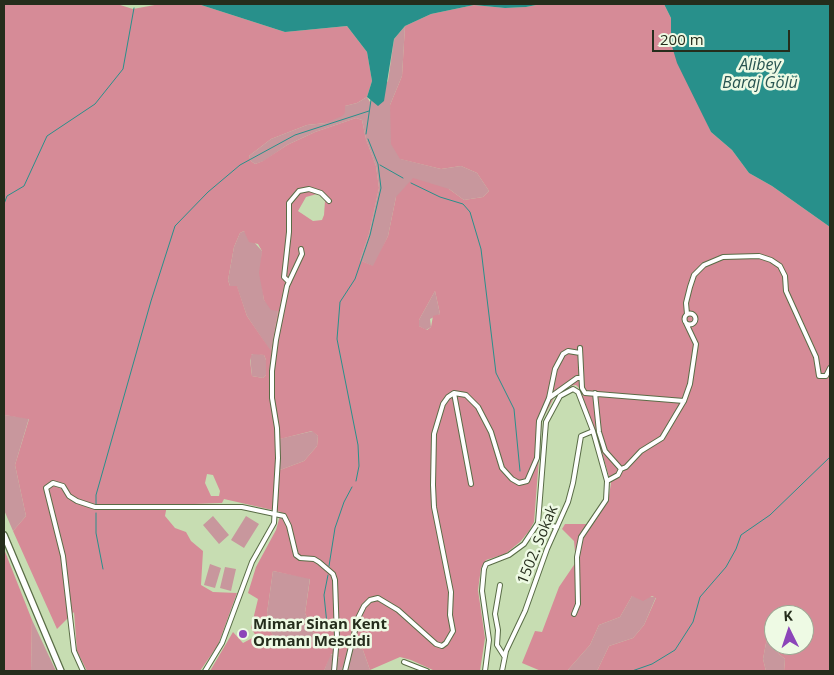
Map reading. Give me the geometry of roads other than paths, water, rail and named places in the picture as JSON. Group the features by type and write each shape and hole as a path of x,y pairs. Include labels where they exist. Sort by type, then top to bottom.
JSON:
{"main road":[{"path":"4,534 61,671"}],"street":[{"path":"289,282 284,276 289,232 289,203 295,194 304,189 321,192 329,201"},
{"path":"205,671 222,643 252,562 274,523 278,458 277,428 272,398 272,371 276,340 289,282 302,254 301,249"},
{"path":"607,481 618,475 641,451 662,438 684,401 692,375 696,344 684,318 687,314 686,302 694,275 704,265 723,257 759,256 771,260 780,266 785,276 786,291 816,356 818,376 826,376 830,368"},
{"path":"686,323 691,324 695,319 692,314 687,314"},
{"path":"454,393 466,395 478,407 491,432 502,468 512,479 519,483 527,481 533,471 537,458 539,421 549,398 555,369 563,354 580,351 582,391 684,401"},
{"path":"549,398 577,378 581,378"},
{"path":"485,671 489,640 482,591 482,577 486,564 509,556 524,544 538,524 546,422 550,410 566,391 572,389 578,392 593,431 607,481 606,500 581,537 578,557 578,604 574,614"},
{"path":"454,393 471,484"},
{"path":"345,671 358,618 364,606 370,600 378,598 398,610 436,644 442,646 446,643 453,631 450,615 451,592 434,507 433,486 434,434 443,404 454,393"},
{"path":"595,393 599,432 605,451 622,469"},
{"name":"1502. Sokak","path":"502,671 504,656 525,611 573,483 581,436 593,431"},
{"path":"83,671 74,651 63,556 46,488 49,485 58,483 77,501 107,509 242,507 284,516 296,555 300,558 314,559 319,562 333,574 335,580 337,637 334,671"},
{"path":"538,524 556,527"},
{"path":"497,645 498,630 494,614 500,585"},
{"path":"489,640 497,645 504,656"},
{"path":"404,662 427,671"}],"water":[{"path":"198,4 541,4 505,8 474,5 431,14 405,26 394,39 384,101 378,106 367,97 372,81 367,52 347,26 285,32"},
{"name":"Alibey Baraj Gölü","path":"664,4 830,4 830,227 772,186 749,173 732,150 711,132 677,63 671,43 671,18"}],"waterway":[{"path":"4,204 7,196 24,186 47,136 95,104 123,69 134,8"},
{"path":"366,134 371,100"},
{"path":"96,504 96,495 151,301 175,226 208,192 240,165 295,135 369,111"},
{"path":"356,481 359,466 358,445 337,339 340,302 355,279 370,235 381,188 378,164 368,139"},
{"path":"380,165 403,178"},
{"path":"411,183 440,197 463,204 470,212 481,249 496,373 514,409 520,471"},
{"path":"632,671 652,664 675,650 693,622 700,597 726,567 741,535 770,515 830,457"},
{"path":"329,566 335,528 344,502 352,487"},
{"path":"96,513 96,533 103,569"},
{"path":"327,624 324,595 328,575"}],"place":[{"name":"Mimar Sinan Kent Ormanı Mescidi","path":"243,634"}]}
